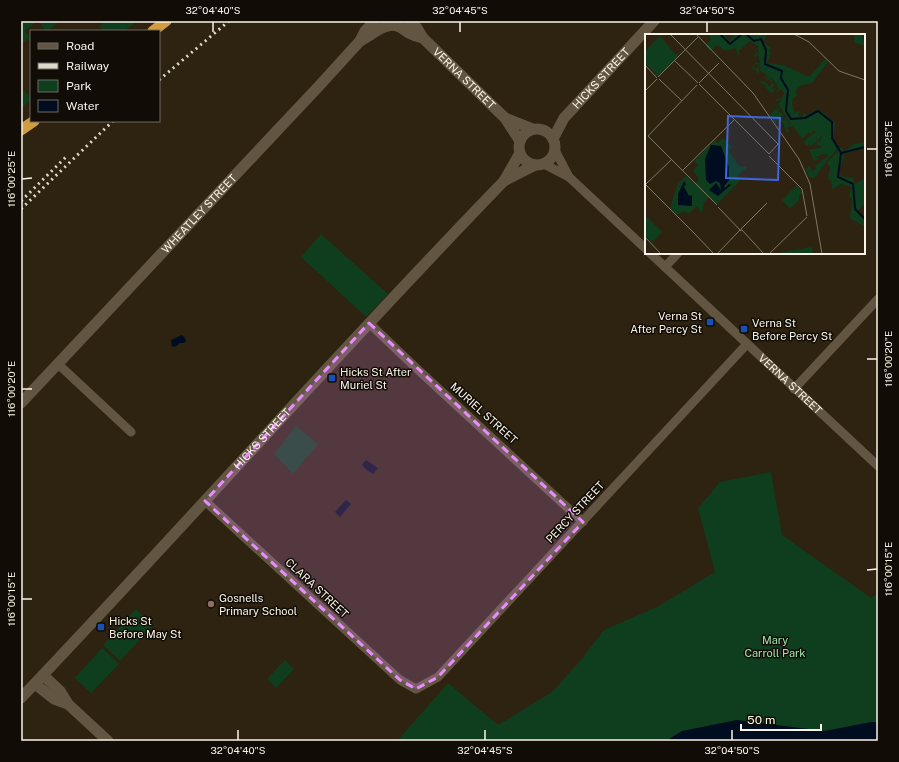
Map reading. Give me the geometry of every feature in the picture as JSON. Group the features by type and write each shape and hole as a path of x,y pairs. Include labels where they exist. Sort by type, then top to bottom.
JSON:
{"highway":[{"path":"154,30 166,21"},
{"path":"21,130 33,122"}],"street":[{"name":"WHEATLEY STREET","path":"21,403 360,41 365,31 375,21"},
{"name":"VERNA STREET","path":"409,21 417,28 423,38 505,118 520,147"},
{"name":"HICKS STREET","path":"538,130 564,118 654,21"},
{"name":"VERNA STREET","path":"360,41 370,37 390,23 411,34 423,38"},
{"name":"VERNA STREET","path":"505,118 538,130"},
{"name":"HICKS STREET","path":"554,145 564,118"},
{"path":"569,177 550,135 538,130 525,134 520,147 525,161 540,165 569,177 645,249"},
{"path":"540,165 549,161 553,156 554,145"},
{"name":"HICKS STREET","path":"21,698 205,501 368,322 504,181 520,147"},
{"name":"HICKS STREET","path":"504,181 540,165"},
{"name":"VERNA STREET","path":"651,254 878,466"},
{"path":"665,267 677,254"},
{"path":"794,389 878,299"},
{"name":"MURIEL STREET","path":"368,322 583,522"},
{"name":"PERCY STREET","path":"416,689 438,677 747,344"},
{"path":"58,364 131,432"},
{"name":"CLARA STREET","path":"205,501 400,680 416,689"},
{"path":"44,675 60,691 68,704 108,741"},
{"path":"34,684 54,699 68,704"}],"highlighted area":[{"path":"369,323 583,522 438,677 416,689 400,680 205,501"}],"green space":[{"path":"21,21 37,21 25,31 30,38 30,42 28,39 21,44"},
{"path":"38,21 60,21 50,30 45,30"},
{"path":"106,21 138,21 125,30 101,30 102,29 99,26"},
{"path":"21,87 30,97 30,101 21,108"},
{"path":"321,234 388,294 366,317 301,257"},
{"path":"296,426 318,444 293,474 274,454"},
{"name":"Mary Carroll Park","path":"771,472 782,535 871,598 878,593 878,741 397,741 448,683 498,725 552,692 580,661 604,630 657,607 715,572 698,508 720,482"},
{"path":"136,609 153,626 120,661 103,645"},
{"path":"102,648 119,664 91,693 75,678"},
{"path":"285,660 294,669 276,688 267,679"}],"water":[{"path":"182,335 186,341 184,343 179,343 174,347 172,346 171,340"},
{"path":"366,460 378,468 373,474 362,465"},
{"path":"346,500 351,504 340,517 335,512"},
{"path":"737,720 825,731 878,722 878,741 666,741 682,731"}],"railway":[{"path":"160,79 229,21"},
{"path":"21,209 112,122"},
{"path":"21,201 67,156"}],"place":[{"name":"Verna St After Percy St","path":"710,322"},
{"name":"Verna St Before Percy St","path":"744,329"},
{"name":"Hicks St After Muriel St","path":"332,378"},
{"name":"Gosnells Primary School","path":"211,604"},
{"name":"Hicks St Before May St","path":"101,627"}]}
